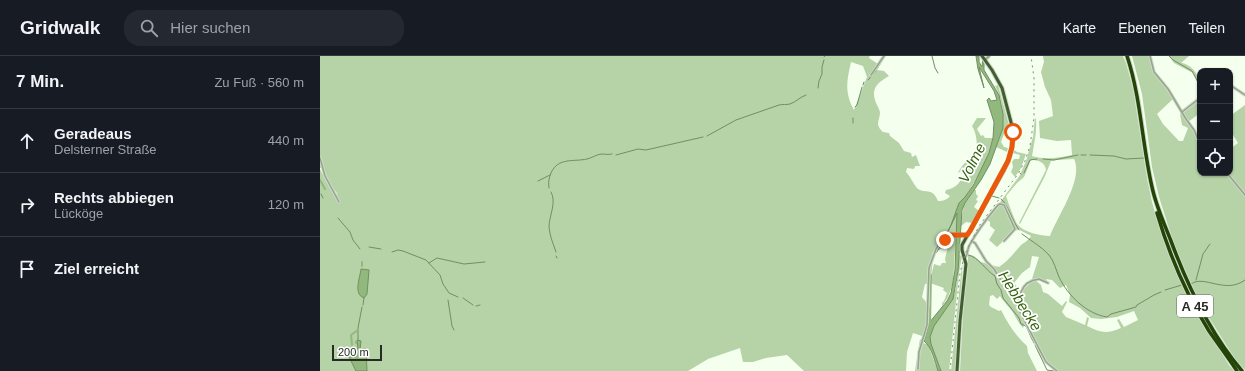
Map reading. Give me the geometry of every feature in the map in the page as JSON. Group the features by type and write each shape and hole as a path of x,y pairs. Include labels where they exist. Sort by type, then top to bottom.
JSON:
{"highway":[{"name":"A 45","path":"1126,56 1136,94 1150,186 1179,275 1209,330 1242,371"},
{"name":"A 45","path":"1234,362 1238,371"}],"main road":[{"path":"957,371 960,321 966,264 962,246 1004,170 1010,156 1013,141 1012,126 1002,88 996,75 984,57"}],"street":[{"path":"872,75 884,56"},
{"path":"984,57 989,56"},
{"path":"1150,56 1151,67 1155,74 1168,89 1198,140"},
{"path":"1233,87 1245,95"},
{"path":"1182,112 1197,100"},
{"path":"320,158 326,176 339,202"},
{"path":"1229,176 1245,195"},
{"path":"965,258 969,247 986,220 1000,204 1004,205 1015,229 1004,241"},
{"path":"918,369 919,352 928,325 929,268 938,245 942,240 948,240 951,235 955,234 967,235"},
{"path":"973,242 1016,304 1042,356 1052,368 1057,371"},
{"path":"1016,304 1018,302 1020,292 1029,283 1039,279 1048,283"}],"shaded area":[{"path":"320,56 870,56 869,58 878,64 877,70 884,71 889,76 877,85 874,92 875,100 880,112 878,125 883,132 889,133 890,136 899,143 904,151 911,153 912,157 916,155 920,166 915,166 914,169 907,168 906,172 917,188 923,191 931,192 936,196 938,201 945,200 950,196 945,193 946,190 953,188 958,184 966,172 964,169 958,173 966,161 977,152 976,135 972,126 977,118 986,118 977,129 981,136 983,135 985,138 993,138 989,153 982,169 965,197 959,203 957,212 953,280 950,293 942,306 947,293 943,290 944,288 930,283 925,284 922,297 931,308 929,327 925,337 913,333 907,352 906,371 804,371 787,355 766,358 753,362 743,362 740,348 708,359 688,371 320,371 320,169 335,196 335,193 338,194 332,188 323,168 320,168","holes":["851,62 863,66 867,77 854,110 847,86","948,246 945,259 946,263 942,263 940,266 934,264 931,276 933,259 932,253"]},
{"path":"976,56 979,56 979,62 982,67 984,56 984,70 999,95 1003,114 1003,128 990,164 962,210 958,271 953,299 934,326 930,337 931,344 941,371 938,371 931,351 924,341 929,323 947,301 951,293 955,270 957,213 942,244 936,253 951,225 959,203 974,184 989,153 993,138 994,122 987,100 989,98 991,101 997,100 994,91 979,67 984,88 978,69"},
{"path":"1043,56 1123,56 1133,88 1147,178 1161,233 1192,308 1234,371 1054,371 1040,356 1036,348 1036,344 1031,339 1025,323 1023,328 1000,296 997,299 993,295 990,296 989,305 999,311 1001,310 1012,329 1027,346 1028,353 1037,371 960,371 968,254 974,256 981,262 988,264 1016,304 1018,303 1021,292 1031,282 1039,257 1032,256 1030,267 1022,273 1014,283 1020,291 1016,303 991,265 999,267 1002,265 1031,236 1018,229 997,247 989,240 995,230 990,226 990,222 987,220 1020,175 1033,137 1035,118 1036,129 1032,156 1052,158 1072,155 1071,140 1057,141 1040,138 1039,121 1053,116 1051,100 1045,87 1041,72 1044,62","holes":["1074,159 1076,167 1073,187 1050,236 1024,230 1015,220 1006,196 1024,177 1031,160 1041,162 1046,170 1019,223 1020,224 1045,176 1051,161","1039,279 1048,283 1046,279 1052,280 1060,288 1066,285 1070,295 1069,302 1080,308 1091,318 1101,319 1117,317 1134,311 1138,320 1124,327 1119,319 1117,320 1121,328 1108,332 1100,331 1087,326 1089,318 1087,317 1085,325 1066,317 1062,312 1067,302 1066,301 1062,306 1048,294 1043,292 1041,285 1035,280"]},
{"path":"1132,56 1150,56 1153,69 1174,98 1157,114 1163,124 1179,141 1183,141 1188,128 1182,125 1180,114 1197,100 1197,115 1188,122 1197,137 1197,176 1233,176 1233,147 1238,143 1233,135 1233,114 1245,105 1245,370 1235,359 1193,292 1174,244 1159,197 1152,167 1142,94"},
{"path":"1169,56 1189,56 1181,63 1189,66 1195,71 1197,81 1193,73 1174,63"},
{"path":"998,85 1009,125 1007,126 1001,142 1004,147 1008,148 1007,152 996,147 1003,124 1001,100 995,86"},
{"path":"1014,150 1026,154 1021,168 1015,177 1011,172 1013,167 1012,162 1014,159 1019,159 1020,155 1013,153"},
{"path":"974,190 976,190 976,194 978,196 976,200 978,201 974,207 979,211 972,223 966,222 960,227 964,205"},
{"path":"959,255 962,256 949,371 941,371 931,347 930,339 933,328 947,308 955,293"},
{"path":"963,260 955,371 951,371 961,273"},
{"path":"361,269 369,270 367,294 364,298 359,293 358,289"},
{"path":"920,339 925,344 927,342 938,371 915,371"},
{"path":"357,340 361,341 360,349 366,349 367,371 356,371 348,355 349,350 358,349"}],"waterway":[{"path":"877,69 885,56"},
{"path":"932,56 938,73"},
{"path":"1169,56 1192,71 1197,80"},
{"path":"818,88 824,60"},
{"path":"868,80 876,71"},
{"path":"855,107 857,105 862,87"},
{"path":"707,136 736,120 779,105 790,104 806,95"},
{"path":"853,118 853,123"},
{"path":"616,155 638,149 646,150 703,137"},
{"path":"549,188 550,175 558,164 567,161 587,159 600,154 612,154"},
{"path":"1043,159 1054,160 1078,155"},
{"path":"1081,155 1086,155"},
{"path":"1090,155 1114,156 1126,159 1144,158"},
{"path":"1024,173 1030,160 1037,159"},
{"path":"538,181 550,175"},
{"path":"320,180 325,189"},
{"path":"551,192 553,196 553,205 549,227 556,252"},
{"path":"321,194 323,198"},
{"path":"992,196 999,198"},
{"path":"1001,199 1006,204 1019,230"},
{"path":"338,218 350,232 353,240 360,249"},
{"path":"1022,234 1049,255 1067,291 1079,303 1092,312 1107,317 1111,314 1136,307 1137,305 1161,292"},
{"path":"1196,280 1203,254 1210,244"},
{"path":"369,247 381,249"},
{"path":"392,252 398,250 403,251 426,260 440,275 443,284 449,293 458,297"},
{"name":"Hebbecke","path":"968,255 976,258 995,276 1003,298 1019,318 1021,324 1026,326 1034,343"},
{"path":"429,263 437,258 464,264 485,262"},
{"path":"930,325 931,275"},
{"path":"1191,284 1202,281 1230,286 1245,280"},
{"path":"1165,290 1182,285"},
{"path":"363,305 364,298"},
{"path":"463,298 473,305"},
{"path":"448,300 454,330"},
{"path":"476,306 480,305"},
{"path":"358,340 358,328 362,307"},
{"path":"352,345 351,335 358,330"},
{"name":"Hebbecke","path":"1035,345 1047,370 1054,371"}],"railway":[{"path":"950,371 960,273 965,254 979,226 1018,174 1025,161 1030,146 1034,118 1034,78 1031,56"}],"route":[{"path":"945,240 948,240 951,235 955,234 967,235 978,219 1008,161 1012,147 1013,132"}],"water label":[{"name":"Volme","path":"972,163"}]}
